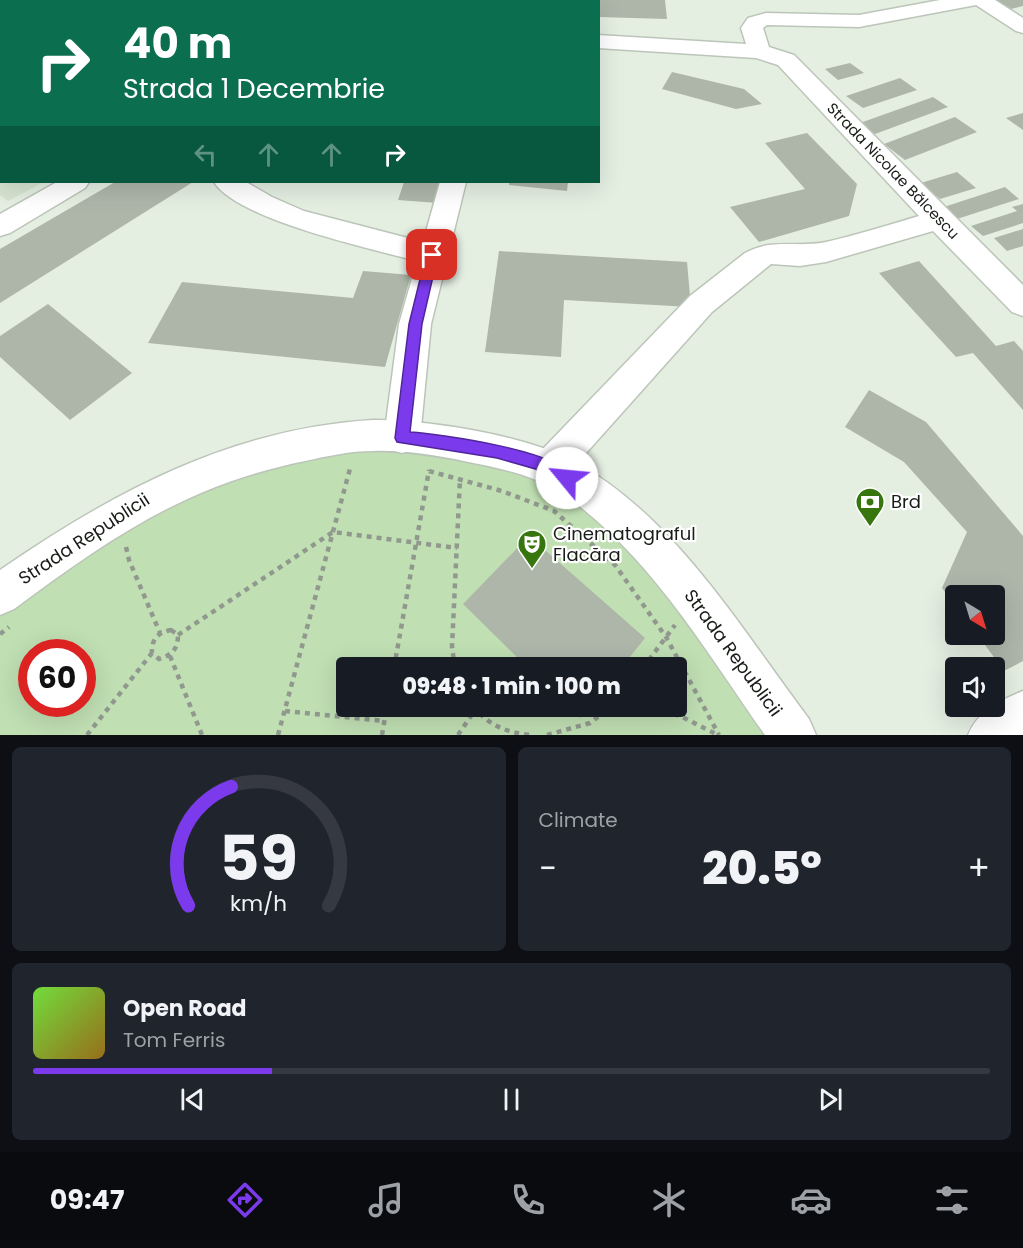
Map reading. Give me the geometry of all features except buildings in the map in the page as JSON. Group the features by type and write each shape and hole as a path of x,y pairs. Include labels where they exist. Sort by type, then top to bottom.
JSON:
{"street":[{"path":"756,51 758,47 752,28 755,22 766,19 859,21 973,0"},
{"path":"981,0 1023,27"},
{"name":"Strada Nicolae Bălcescu","path":"600,40 756,51 773,54 786,60 1023,304"},
{"path":"0,226 74,183"},
{"path":"230,183 262,203 295,218 432,255"},
{"path":"422,449 415,324 453,183"},
{"path":"550,467 701,304 755,260 764,255 776,253 800,256 826,252 939,220"},
{"name":"Strada Republicii","path":"9,608 56,554 119,512 168,486 212,468 274,449 359,435 422,449 497,452 550,467 601,500 667,565 793,735"},
{"path":"991,735 1023,713"}],"path":[{"path":"422,449 460,479 502,490 554,511 615,565 666,637 719,735"},
{"path":"396,657 416,542 422,449"},
{"path":"278,735 352,462 340,464"},
{"path":"453,657 460,479"},
{"path":"178,635 333,532 457,548"},
{"path":"116,548 125,542 129,560 160,633"},
{"path":"651,657 694,600"},
{"path":"0,634 9,608"},
{"path":"87,735 152,653 153,642 160,633 171,630 178,635"},
{"path":"152,653 159,658 170,656 178,645 178,635"},
{"path":"170,656 202,735"},
{"path":"285,711 384,721"},
{"path":"382,735 385,717"},
{"path":"458,735 469,717"},
{"path":"483,717 490,724 517,734 531,735"},
{"path":"547,735 590,723 598,717"},
{"path":"682,717 719,735"}],"shaded area":[{"path":"0,183 42,183 8,201 0,195"}],"green space":[{"path":"435,440 601,500 793,735 0,735 0,595 212,468"}],"place":[{"name":"Brd","path":"870,528"},
{"name":"Cinematograful Flacăra","path":"532,570"}],"route":[{"path":"432,255 415,324 402,438 435,440 497,452 550,467 567,478"}]}
